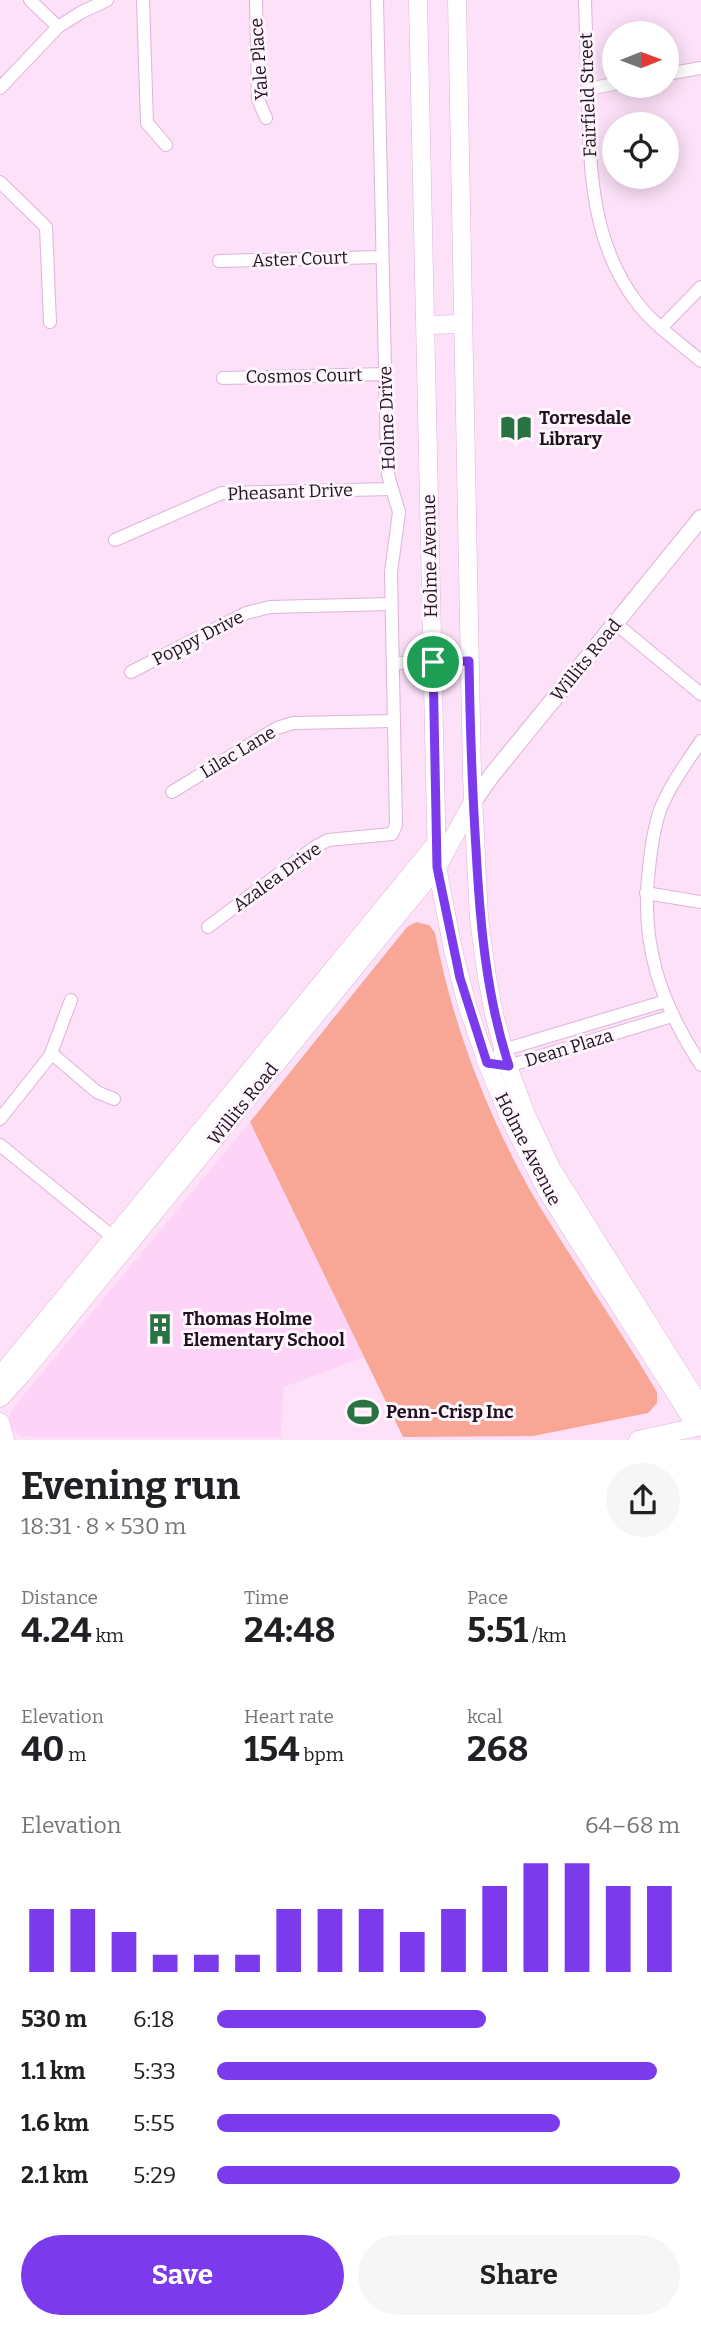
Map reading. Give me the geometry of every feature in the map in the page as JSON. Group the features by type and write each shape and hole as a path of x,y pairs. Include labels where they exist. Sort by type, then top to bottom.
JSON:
{"main road":[{"name":"Holme Avenue","path":"418,0 437,867 460,978 487,1063 515,1130 548,1193 700,1431"},
{"name":"Holme Avenue","path":"457,0 473,802 482,948 490,996 506,1058 534,1132 560,1185 701,1407"},
{"path":"426,325 462,324"},
{"name":"Willits Road","path":"1,1400 120,1243 436,844 473,802"},
{"name":"Willits Road","path":"0,1376 120,1243 437,867 473,802"},
{"path":"0,1422 5,1440"},
{"path":"638,1440 700,1431"}],"street":[{"path":"30,0 58,27"},
{"path":"0,88 58,27 107,0"},
{"path":"143,0 147,123 166,145"},
{"name":"Yale Place","path":"256,0 258,99 266,118"},
{"name":"Holme Drive","path":"377,0 387,460 391,489 399,512 391,573 396,825 392,834"},
{"name":"Fairfield Street","path":"585,0 590,168 602,236 624,284 639,306 701,361"},
{"path":"679,72 701,68"},
{"path":"588,89 602,86"},
{"path":"0,182 46,227 51,322"},
{"name":"Aster Court","path":"219,261 382,257"},
{"path":"661,328 701,287"},
{"name":"Cosmos Court","path":"223,378 385,374"},
{"name":"Pheasant Drive","path":"115,540 222,493 391,489"},
{"name":"Willits Road","path":"473,802 492,775 701,519"},
{"name":"Poppy Drive","path":"131,672 246,612 270,607 391,604"},
{"path":"615,623 701,694"},
{"path":"393,663 469,661"},
{"name":"Lilac Lane","path":"172,792 277,728 293,723 393,721"},
{"path":"701,740 678,775 661,810 650,850 646,893 653,965 672,1016 701,1065"},
{"name":"Azalea Drive","path":"208,927 328,840 392,834"},
{"path":"646,893 701,902"},
{"path":"0,1119 51,1053 71,1000"},
{"name":"Dean Plaza","path":"506,1058 666,1001"},
{"name":"Dean Plaza","path":"487,1063 672,1016"},
{"path":"51,1053 97,1093 114,1099"},
{"path":"0,1145 120,1243"}],"shaded area":[{"path":"416,922 429,925 435,933 463,1038 503,1139 537,1202 657,1392 657,1403 648,1413 533,1436 403,1437 250,1122 407,927"},
{"path":"250,1122 364,1357 284,1387 281,1437 45,1437 20,1436 14,1432 10,1427 9,1416 13,1408"}],"place":[{"name":"Torresdale Library","path":"516,428"},
{"name":"Thomas Holme Elementary School","path":"160,1329"},
{"name":"Penn-Crisp Inc","path":"363,1412"}],"route":[{"path":"469,661 479,919 490,996 509,1066 487,1063 467,1005 440,888 437,867 433,662 469,661"}]}
